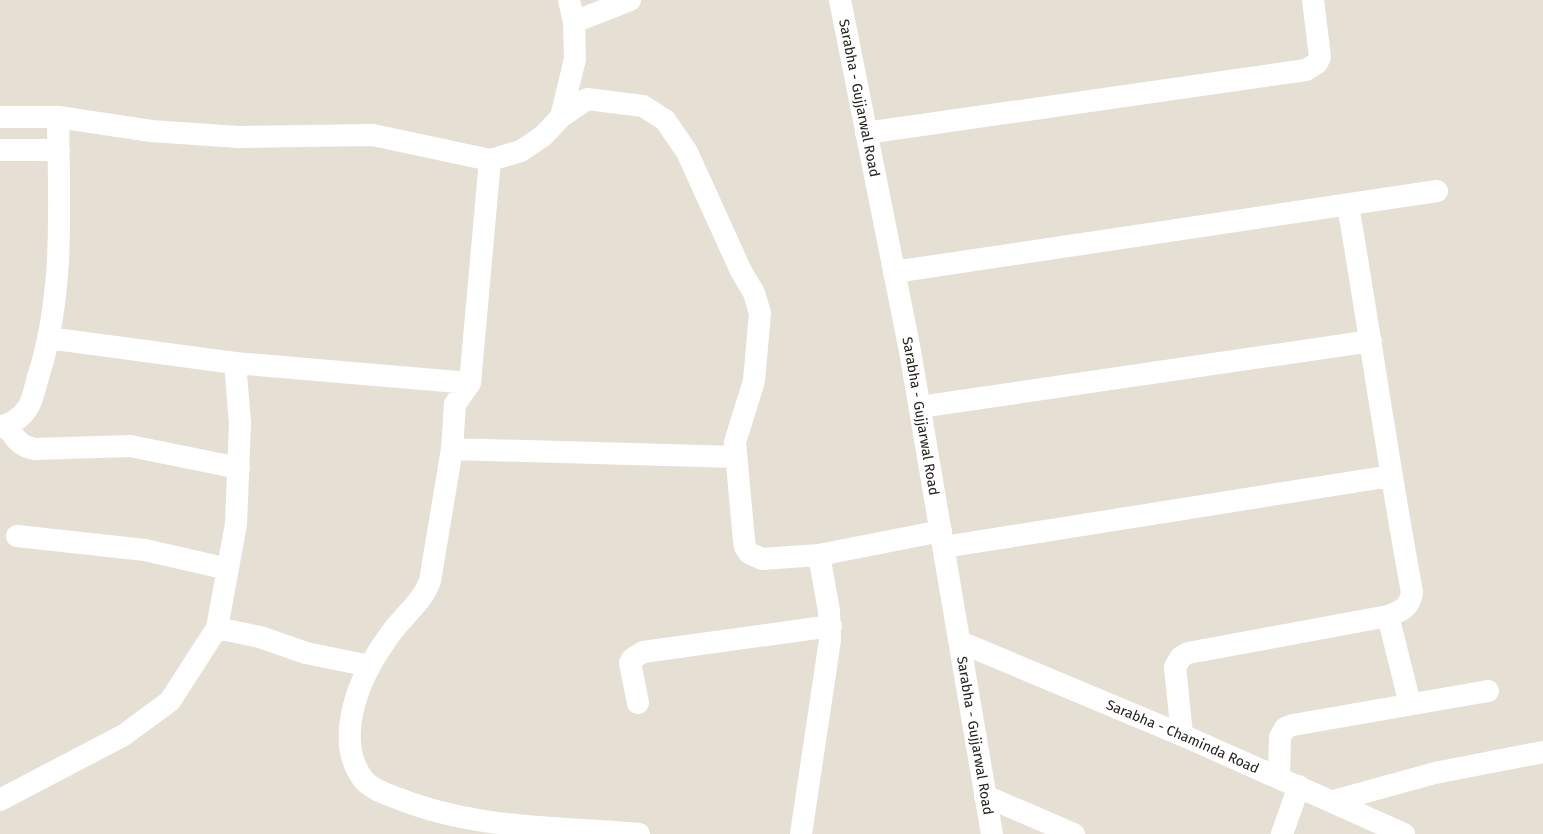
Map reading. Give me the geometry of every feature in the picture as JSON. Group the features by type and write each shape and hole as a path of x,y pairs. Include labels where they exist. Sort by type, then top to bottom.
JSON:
{"street":[{"path":"561,117 575,59 574,22 569,0"},
{"path":"574,22 630,0"},
{"name":"Sarabha - Gujjarwal Road","path":"840,0 920,407 992,834"},
{"path":"866,133 1306,70 1317,63 1320,57 1313,0"},
{"path":"0,117 58,117 151,130 238,137 373,135 490,160 521,151 544,136 561,117 587,100 643,106 665,120 687,152 741,271 754,293 760,313 754,381 735,442 745,548 750,553 762,559 818,555 942,539 1391,476"},
{"path":"58,117 58,260 55,308 44,357 28,408 15,422 3,426 24,447 34,449 130,446 239,468"},
{"path":"0,150 59,150"},
{"path":"490,160 470,382 455,404 452,449 430,581 425,593 394,629 370,666 358,694 349,724 350,745 355,765 364,780 381,792 412,804 452,816 488,822 639,834"},
{"path":"894,272 1437,191"},
{"path":"1182,735 1175,667 1181,656 1188,653 1388,616 1400,612 1407,607 1411,600 1412,592 1391,476 1371,340 1348,205"},
{"path":"48,338 235,363 470,382"},
{"path":"920,407 1371,340"},
{"path":"1,796 124,735 170,701 217,628 236,524 240,423 235,363"},
{"path":"452,449 736,457"},
{"path":"16,536 145,550 228,569"},
{"path":"801,834 831,626 818,555"},
{"path":"1388,616 1410,704"},
{"path":"638,703 630,664 636,655 643,652 831,626"},
{"path":"217,628 260,637 306,653 370,666"},
{"name":"Sarabha - Chaminda Road","path":"960,642 1182,735 1333,801 1404,834"},
{"path":"1279,777 1280,737 1286,728 1293,725 1488,691"},
{"path":"1333,801 1435,773 1543,752"},
{"path":"1282,834 1299,786"},
{"path":"985,796 1074,834"}]}
